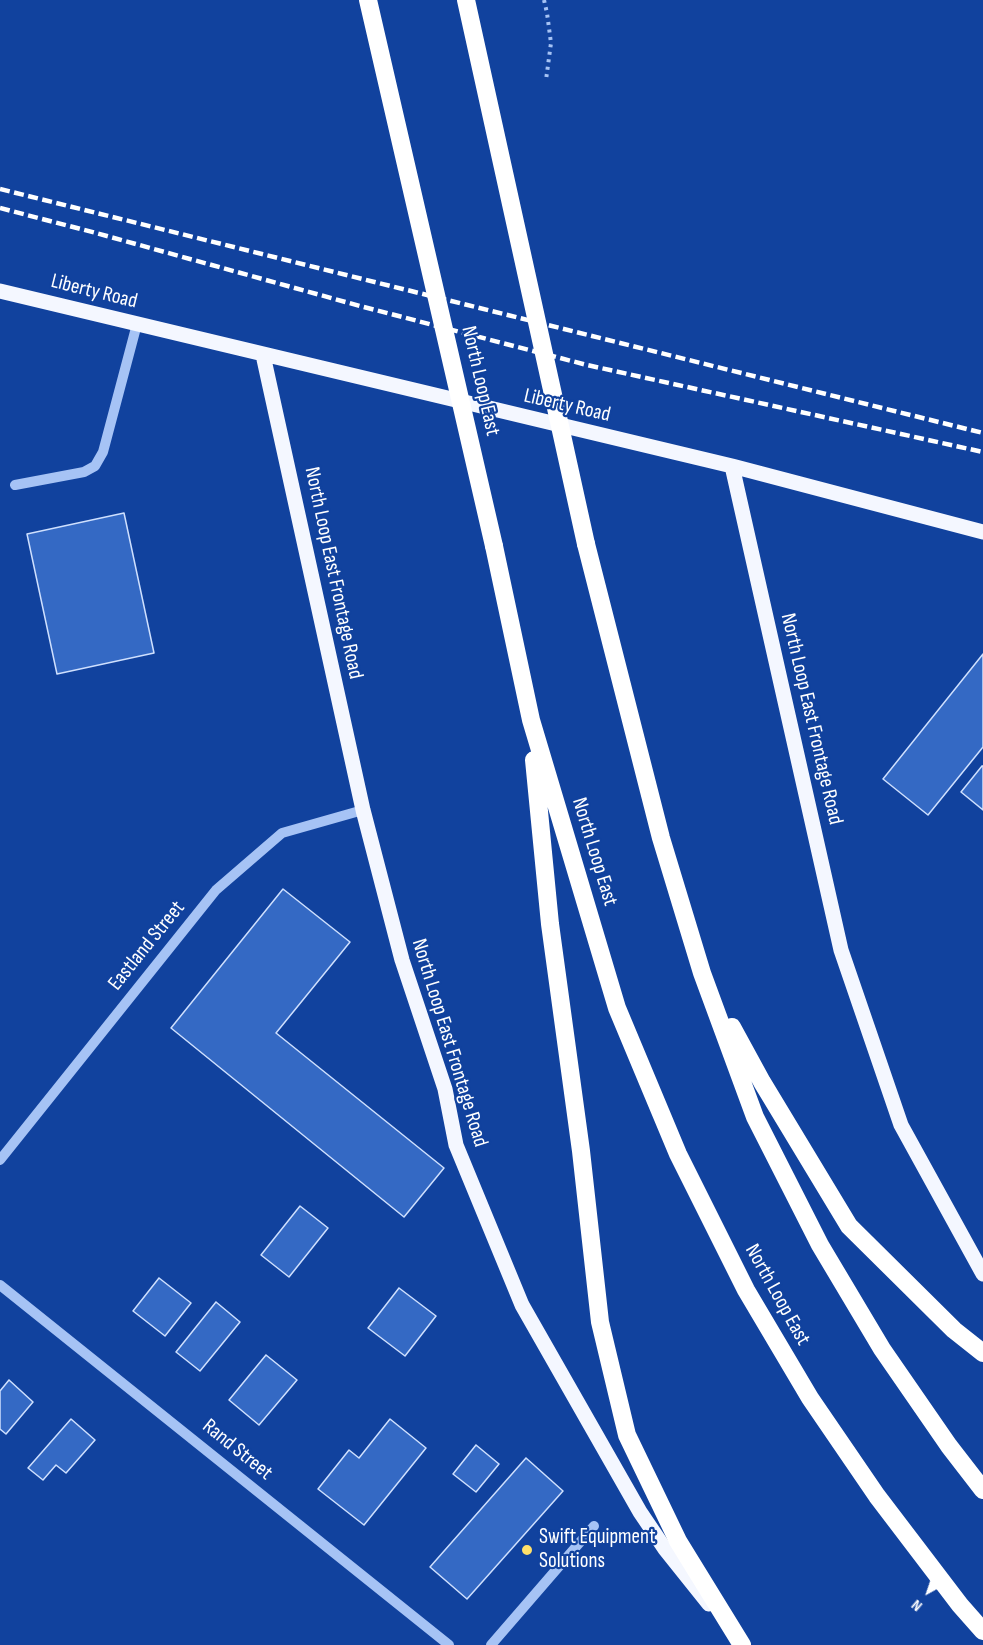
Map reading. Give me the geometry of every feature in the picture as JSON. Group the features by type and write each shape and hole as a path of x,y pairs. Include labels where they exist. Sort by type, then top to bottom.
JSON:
{"highway":[{"name":"North Loop East","path":"368,0 494,546 531,720 616,1008 678,1154 746,1290 810,1398 877,1496 960,1605 983,1631"},
{"path":"466,0 586,544 661,838 702,973 755,1117 820,1245 882,1349 948,1446 983,1490"},
{"path":"531,720 550,924 581,1151 600,1322 627,1435 678,1540 741,1645"},
{"path":"702,973 762,1082 849,1226 954,1330 983,1353"}],"main road":[{"name":"Liberty Road","path":"0,291 732,466 983,532"},
{"name":"North Loop East Frontage Road","path":"263,355 363,810 402,960 445,1089 456,1145 522,1305 640,1512 665,1549 741,1645"},
{"name":"North Loop East Frontage Road","path":"732,466 841,950 902,1125 983,1274"}],"street":[{"path":"15,485 84,472 95,466 103,452 137,324"},
{"name":"Eastland Street","path":"0,1160 216,890 282,833 363,810"},
{"name":"Rand Street","path":"0,1286 449,1645"},
{"path":"491,1645 594,1526"}],"path":[{"path":"543,0 551,43 546,80"}],"building":[{"path":"124,513 154,653 57,674 27,534"},
{"path":"983,654 983,747 928,815 883,779"},
{"path":"983,766 983,810 961,792"},
{"path":"283,889 350,942 276,1033 444,1168 404,1217 171,1028"},
{"path":"300,1206 328,1228 289,1277 261,1255"},
{"path":"159,1278 191,1303 165,1336 133,1311"},
{"path":"399,1288 436,1316 405,1356 368,1328"},
{"path":"216,1302 240,1322 200,1371 176,1352"},
{"path":"266,1355 297,1380 259,1425 229,1400"},
{"path":"9,1380 33,1402 6,1434 0,1429 0,1391"},
{"path":"71,1419 95,1440 66,1473 56,1465 43,1480 28,1468"},
{"path":"390,1419 426,1448 364,1525 318,1489 349,1450 359,1458"},
{"path":"476,1445 499,1464 476,1492 453,1474"},
{"path":"526,1458 563,1491 467,1599 430,1567"}],"railway":[{"path":"0,189 983,433"},
{"path":"0,208 587,365 983,452"}],"place":[{"name":"Swift Equipment Solutions","path":"527,1550"}]}
